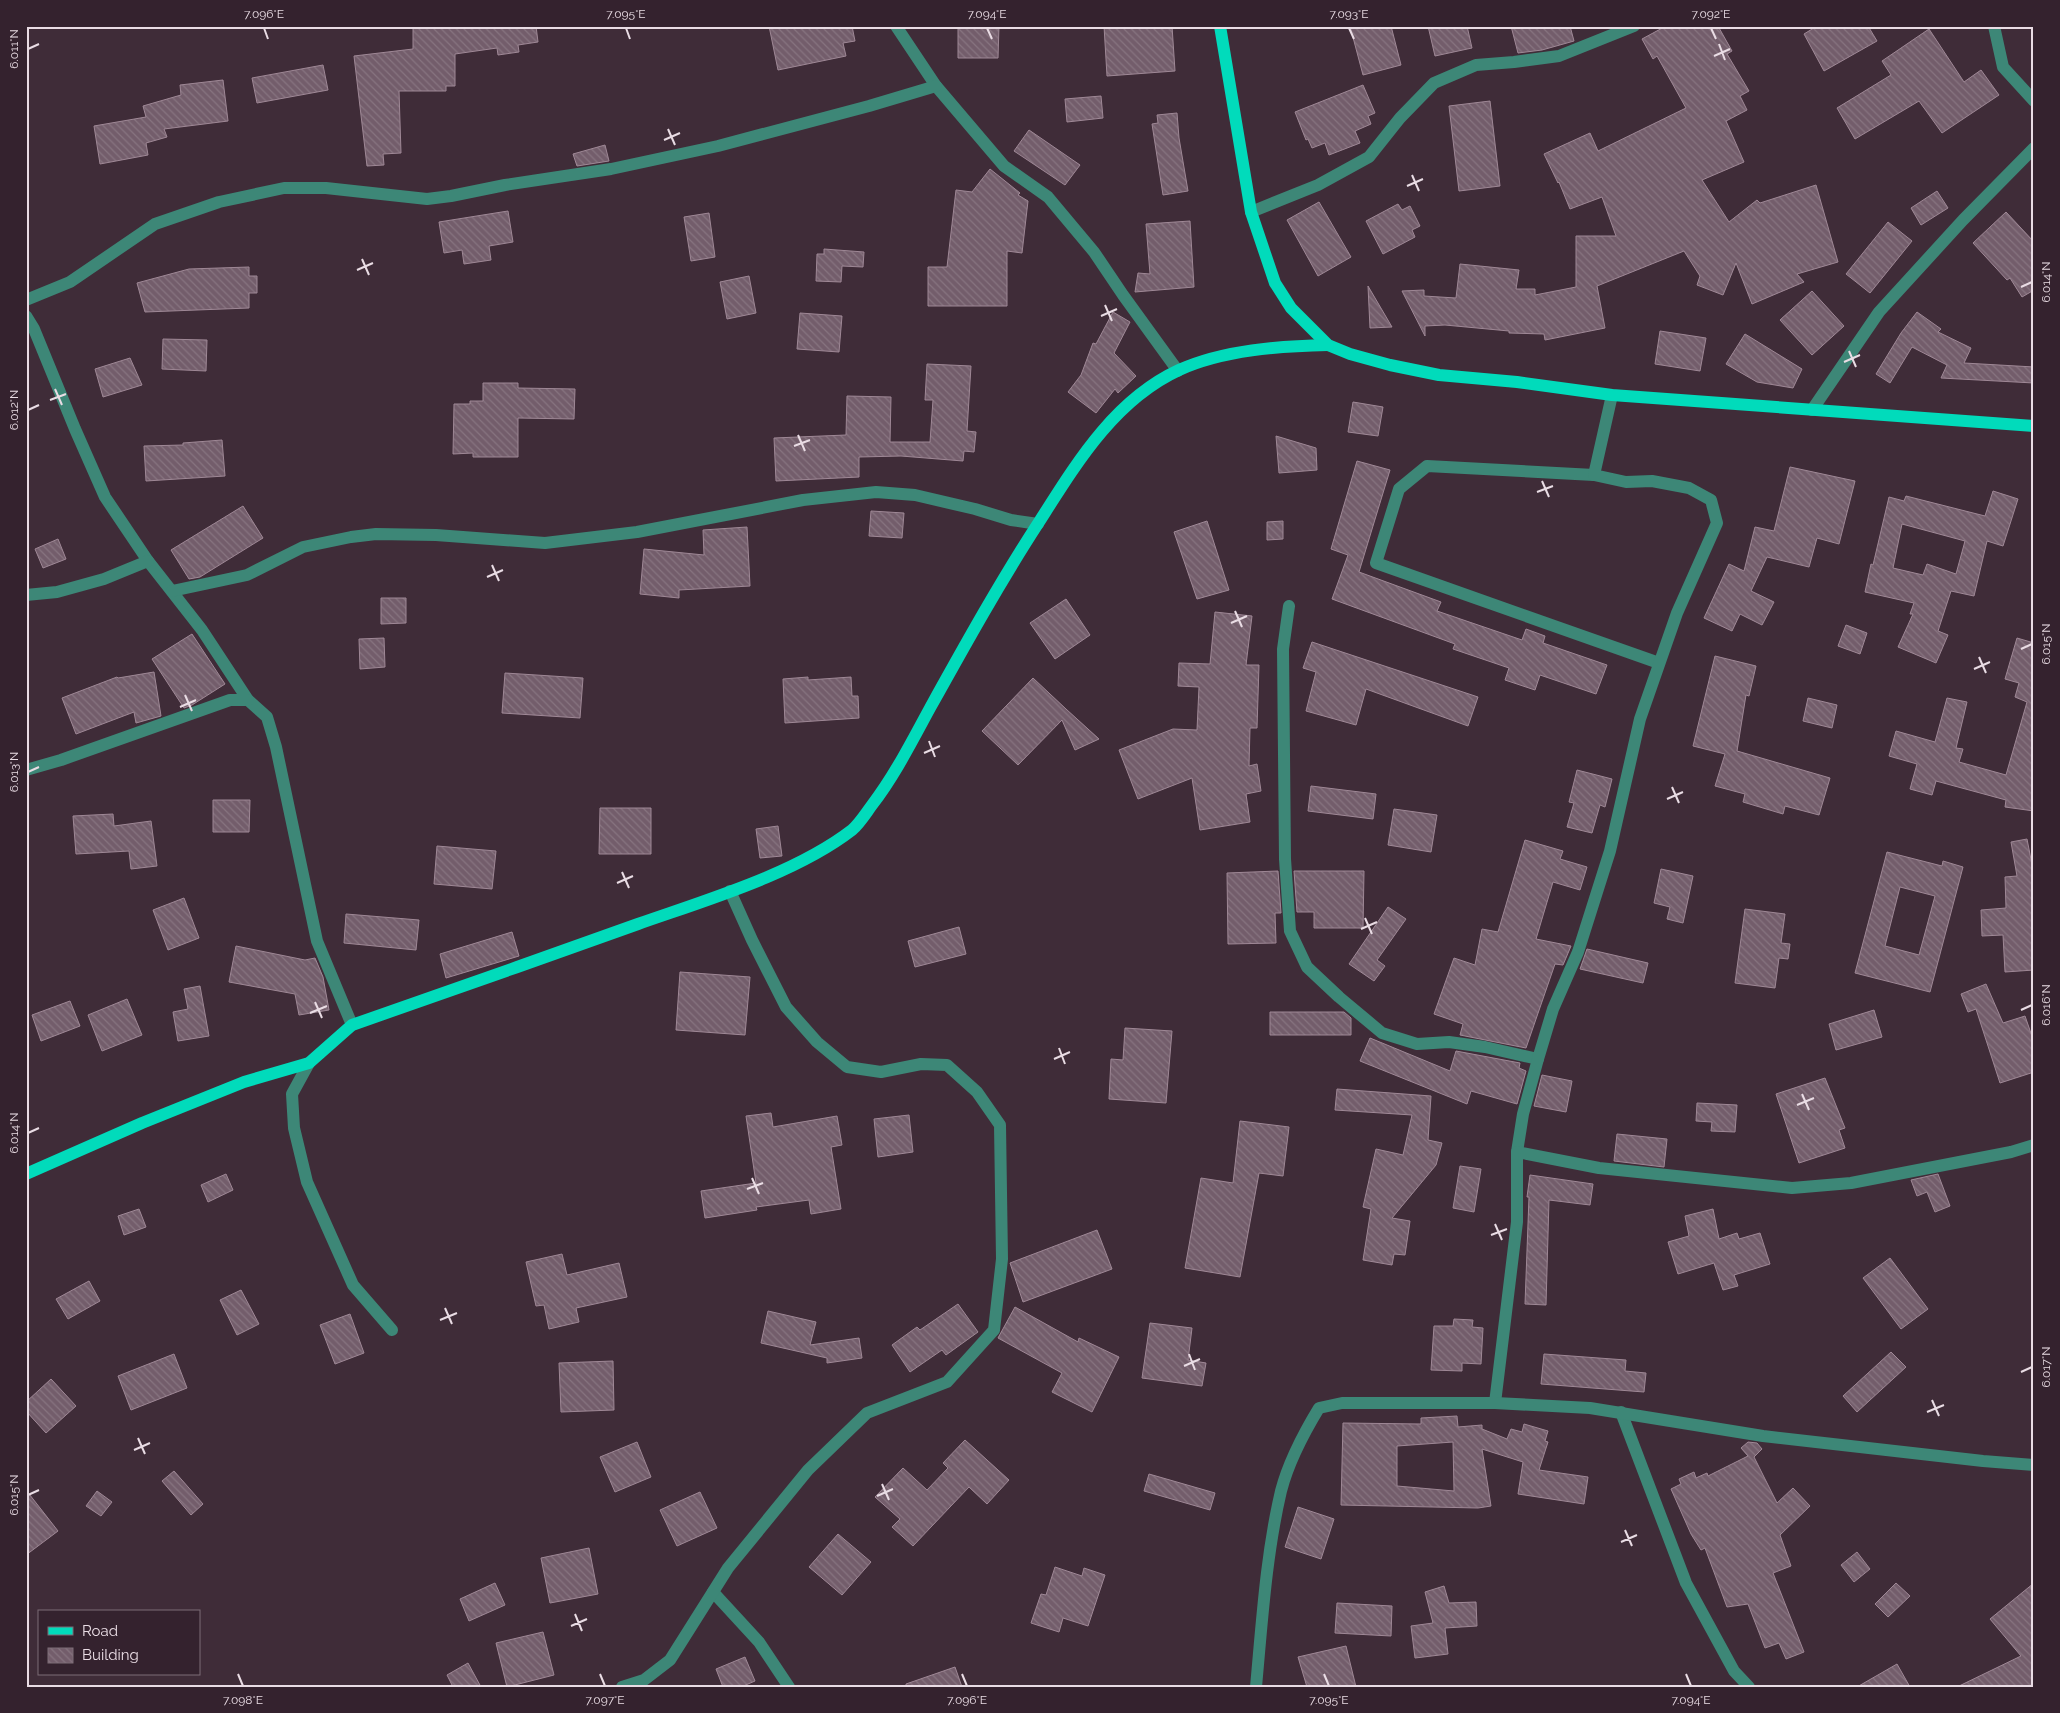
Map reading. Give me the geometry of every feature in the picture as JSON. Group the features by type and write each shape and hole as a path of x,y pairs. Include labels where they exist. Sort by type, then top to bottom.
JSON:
{"main road":[{"path":"1220,26 1251,212 1275,283 1291,308 1328,344 1350,354 1382,363 1438,374 1517,382 1612,395 2034,426"},
{"path":"26,1174 142,1123 235,1086 309,1063 352,1025 730,891 825,848 855,827 891,780 968,638 1079,459 1098,436 1142,393 1178,371 1196,364 1246,352 1281,346 1328,344"}],"street":[{"path":"896,26 936,86 1004,166 1048,197 1094,252 1178,371"},
{"path":"1251,212 1318,185 1369,157 1400,118 1434,83 1476,65 1559,56 1634,26"},
{"path":"1994,26 2003,67 2034,101"},
{"path":"26,300 70,282 155,224 220,202 284,188 326,188 427,199 451,196 505,184 610,169 718,146 869,106 936,86"},
{"path":"1812,410 1879,312 1963,220 2034,148"},
{"path":"26,316 34,330 105,498 148,561 202,630 248,700 267,717 276,747 317,941 352,1025"},
{"path":"1594,475 1612,395"},
{"path":"1496,1403 1517,1222 1517,1152 1523,1114 1553,1009 1578,952 1607,860 1640,719 1678,613 1716,523 1711,500 1689,488 1652,480 1626,482 1594,475 1427,466 1399,489 1376,563 1659,663"},
{"path":"172,591 247,575 303,547 351,537 376,534 436,535 545,543 637,532 803,500 876,492 915,495 975,509 1011,520 1038,524"},
{"path":"26,595 57,592 104,579 148,561"},
{"path":"1289,606 1283,649 1285,859 1290,931 1307,966 1339,997 1382,1033 1417,1044 1449,1042 1485,1047 1538,1059"},
{"path":"26,770 61,760 230,700 248,700"},
{"path":"622,1687 644,1680 670,1660 728,1568 808,1470 867,1413 947,1382 994,1330 1002,1259 1000,1125 977,1092 947,1065 921,1064 881,1072 847,1067 817,1042 786,1007 730,891"},
{"path":"309,1063 292,1094 294,1128 307,1182 353,1286 392,1330"},
{"path":"1517,1152 1599,1168 1792,1188 1851,1183 2034,1146"},
{"path":"1256,1687 1268,1568 1282,1489 1305,1432 1319,1408 1342,1403 1496,1403 1590,1408 1763,1436 2034,1465"},
{"path":"1622,1412 1686,1583 1734,1671 1750,1687"},
{"path":"713,1592 759,1642 789,1687"}],"building":[{"path":"413,26 536,26 538,42 518,45 519,52 498,55 497,48 455,54 455,86 446,86 446,91 399,91 401,153 383,154 384,165 367,166 354,56 413,49"},
{"path":"769,26 852,26 855,41 843,43 846,56 778,70"},
{"path":"958,26 999,26 998,58 958,58"},
{"path":"1104,26 1172,26 1175,71 1107,76"},
{"path":"1350,26 1391,26 1401,65 1363,75"},
{"path":"1428,26 1467,26 1472,48 1435,56"},
{"path":"1511,26 1570,26 1574,41 1542,50 1518,53"},
{"path":"1666,26 1718,26 1732,51 1727,54 1749,91 1740,96 1747,110 1726,121 1744,162 1702,180 1729,222 1757,200 1760,203 1816,185 1838,262 1797,274 1804,282 1752,304 1736,263 1723,295 1697,285 1700,276 1684,251 1597,286 1605,328 1545,340 1544,334 1509,333 1509,331 1445,325 1425,326 1425,336 1402,291 1424,290 1424,296 1456,298 1460,264 1519,270 1516,289 1535,289 1535,295 1576,287 1576,236 1616,236 1602,197 1570,209 1559,182 1544,154 1590,133 1598,151 1686,108 1657,56 1653,59 1642,39"},
{"path":"1817,26 1868,26 1877,41 1824,71 1804,34"},
{"path":"1929,29 1964,82 1981,70 1999,95 1942,133 1919,101 1855,139 1837,108 1891,75 1882,61"},
{"path":"323,65 328,90 257,103 252,78"},
{"path":"223,80 228,121 164,129 167,137 146,143 148,155 100,164 94,126 146,117 143,106 181,95 180,85"},
{"path":"1363,85 1375,113 1368,116 1371,124 1355,131 1360,143 1329,155 1325,143 1312,148 1308,139 1306,140 1295,112"},
{"path":"1101,96 1103,118 1067,122 1065,99"},
{"path":"1490,101 1500,186 1459,191 1449,106"},
{"path":"1177,113 1179,138 1188,191 1163,195 1152,124 1158,123 1157,115"},
{"path":"1029,130 1080,165 1065,185 1014,151"},
{"path":"605,145 609,161 577,166 573,154"},
{"path":"990,169 1020,193 1018,195 1028,201 1022,253 1007,251 1007,306 928,306 928,267 947,267 956,190 972,192"},
{"path":"1937,191 1948,208 1921,225 1911,208"},
{"path":"1319,202 1351,257 1318,276 1287,220"},
{"path":"1398,204 1402,210 1410,206 1420,226 1412,230 1415,237 1383,254 1366,221"},
{"path":"508,211 513,242 489,246 491,260 464,264 462,250 444,253 439,222"},
{"path":"2006,212 2034,242 2034,290 2022,297 2010,278 2007,280 1973,243"},
{"path":"709,213 715,257 691,261 684,217"},
{"path":"1190,221 1194,287 1135,292 1138,273 1150,274 1146,224"},
{"path":"1888,222 1912,241 1870,293 1846,274"},
{"path":"824,249 864,252 863,267 842,266 841,282 816,281 817,254 824,254"},
{"path":"249,267 249,276 257,276 257,293 249,293 249,308 145,312 137,283 189,269"},
{"path":"749,276 756,313 727,319 720,282"},
{"path":"1368,286 1392,327 1370,328"},
{"path":"1812,291 1844,326 1812,355 1780,320"},
{"path":"1113,312 1130,322 1114,353 1136,376 1118,393 1115,389 1096,413 1068,392 1081,375 1093,343 1096,344"},
{"path":"1917,312 1941,329 1938,332 1971,348 1964,363 2034,367 2034,383 1941,378 1947,365 1912,347 1890,383 1876,374 1901,333"},
{"path":"800,313 842,316 839,352 797,349"},
{"path":"1660,331 1706,338 1700,371 1655,364"},
{"path":"1745,334 1802,369 1793,388 1757,382 1726,364"},
{"path":"163,339 207,340 206,371 162,369"},
{"path":"130,358 142,385 103,397 95,369"},
{"path":"927,364 971,366 967,431 976,432 974,452 964,451 963,461 901,456 859,457 859,477 776,481 774,438 846,435 847,396 891,397 890,442 930,442 933,400 925,400"},
{"path":"483,383 518,383 518,388 575,389 574,419 518,418 518,457 473,457 473,453 453,454 454,404 470,404 470,401 483,401"},
{"path":"1353,402 1383,407 1378,436 1348,432"},
{"path":"1276,436 1316,448 1317,470 1279,473"},
{"path":"222,440 225,476 146,481 144,446 183,445 183,443"},
{"path":"1357,461 1390,470 1359,572 1441,602 1437,611 1522,640 1526,629 1545,636 1543,643 1607,665 1596,694 1540,675 1535,690 1505,680 1509,668 1453,649 1455,644 1332,599 1348,555 1331,549"},
{"path":"1790,467 1855,481 1839,544 1817,538 1809,567 1767,557 1751,591 1774,602 1762,625 1740,614 1732,631 1704,618 1729,564 1744,571 1755,527 1774,531"},
{"path":"1993,491 2018,499 2003,546 1987,541 1974,596 1951,591 1938,631 1948,635 1936,663 1898,647 1913,614 1910,614 1914,603 1865,592 1889,497 1904,501 1906,496 1985,516","holes":["1902,524 1965,541 1956,574 1927,564 1923,575 1893,568"]},
{"path":"243,506 263,538 200,577 189,579 171,550"},
{"path":"871,511 904,513 902,538 869,536"},
{"path":"1207,521 1229,590 1197,599 1174,532"},
{"path":"1283,521 1283,539 1267,540 1267,522"},
{"path":"747,527 750,586 679,590 679,598 640,594 644,549 704,555 703,530"},
{"path":"58,539 66,559 43,568 35,549"},
{"path":"381,598 406,598 406,623 381,624"},
{"path":"1066,599 1090,635 1055,659 1030,623"},
{"path":"1215,612 1252,616 1246,665 1259,665 1257,728 1250,728 1249,766 1257,764 1261,791 1246,794 1250,822 1200,830 1192,778 1138,799 1119,750 1173,729 1197,730 1199,687 1178,686 1179,663 1210,664"},
{"path":"1846,625 1867,633 1860,654 1838,646"},
{"path":"192,634 225,684 184,708 152,659"},
{"path":"384,638 385,667 360,669 359,639"},
{"path":"2017,638 2034,643 2034,811 2005,807 2006,800 1936,781 1932,795 1910,789 1917,764 1889,756 1896,731 1935,742 1947,698 1967,702 1956,748 1963,749 1959,762 2006,775 2027,702 2015,697 2019,683 2005,679"},
{"path":"1312,642 1478,697 1468,726 1366,689 1356,725 1306,711 1316,672 1303,668"},
{"path":"1715,656 1756,666 1749,696 1746,695 1737,751 1830,778 1819,815 1785,806 1783,814 1743,802 1745,794 1715,786 1725,754 1693,746"},
{"path":"154,672 161,716 136,723 134,712 76,734 62,698 117,677"},
{"path":"505,673 583,678 580,718 502,713"},
{"path":"808,677 808,680 851,677 852,696 858,696 859,718 785,723 783,679"},
{"path":"1033,678 1099,739 1075,750 1062,720 1018,765 982,731"},
{"path":"1808,698 1837,705 1832,728 1803,721"},
{"path":"1577,770 1612,779 1605,807 1600,805 1592,833 1567,827 1574,803 1569,802"},
{"path":"1311,786 1376,794 1373,819 1308,811"},
{"path":"213,800 250,800 249,832 213,832"},
{"path":"600,808 651,808 651,854 599,854"},
{"path":"1394,809 1437,815 1431,852 1388,845"},
{"path":"113,814 114,826 151,821 157,866 131,869 129,851 76,854 73,816"},
{"path":"778,826 782,856 760,858 756,829"},
{"path":"2027,839 2034,875 2034,970 2005,972 2003,935 1982,936 1981,910 2006,908 2005,877 2017,876 2011,842"},
{"path":"1525,840 1563,851 1560,859 1587,867 1580,890 1553,882 1536,939 1571,946 1563,965 1555,964 1526,1048 1460,1035 1463,1024 1434,1014 1454,958 1475,965 1482,929 1498,932"},
{"path":"437,846 496,851 492,889 434,884"},
{"path":"1887,852 1942,866 1943,861 1963,867 1930,992 1855,973","holes":["1900,887 1935,896 1919,955 1885,946"]},
{"path":"1661,869 1693,876 1683,923 1667,919 1670,907 1654,903"},
{"path":"1278,871 1281,913 1275,913 1276,943 1228,944 1227,873"},
{"path":"1294,871 1364,871 1363,928 1314,928 1314,912 1297,912"},
{"path":"184,898 199,938 168,950 153,910"},
{"path":"1388,907 1406,919 1377,960 1385,966 1374,981 1349,964"},
{"path":"1745,909 1785,914 1781,943 1790,944 1788,959 1779,958 1775,988 1735,983"},
{"path":"346,914 419,920 416,950 344,943"},
{"path":"959,927 966,954 915,967 908,941"},
{"path":"512,932 519,956 446,978 440,954"},
{"path":"236,946 305,960 315,958 323,977 329,1010 299,1015 295,994 229,982"},
{"path":"1587,949 1648,963 1643,983 1580,969"},
{"path":"680,972 750,977 745,1035 676,1030"},
{"path":"1986,984 2003,1023 2025,1016 2034,1042 2034,1072 2000,1083 1976,1009 1968,1012 1961,994"},
{"path":"200,986 209,1036 178,1041 173,1012 188,1009 184,989"},
{"path":"127,999 142,1035 102,1051 88,1015"},
{"path":"70,1001 80,1026 41,1041 32,1015"},
{"path":"1874,1010 1882,1037 1836,1050 1829,1024"},
{"path":"1270,1012 1344,1012 1351,1018 1351,1035 1270,1035"},
{"path":"1125,1028 1172,1031 1166,1103 1109,1099 1111,1059 1123,1060"},
{"path":"1370,1038 1450,1071 1456,1051 1520,1063 1519,1068 1526,1071 1517,1104 1471,1091 1467,1104 1360,1061"},
{"path":"1542,1075 1572,1081 1566,1112 1534,1106"},
{"path":"1825,1078 1845,1128 1839,1130 1845,1148 1799,1163 1776,1094"},
{"path":"1337,1089 1431,1096 1428,1140 1442,1143 1436,1165 1392,1218 1410,1221 1405,1255 1394,1254 1392,1265 1363,1260 1371,1209 1363,1207 1376,1149 1403,1155 1412,1115 1335,1110"},
{"path":"1697,1103 1737,1105 1735,1132 1711,1131 1712,1122 1696,1121"},
{"path":"771,1113 773,1127 837,1116 842,1145 831,1147 841,1209 811,1214 809,1200 756,1207 757,1210 705,1218 701,1191 756,1183 746,1116"},
{"path":"909,1115 913,1152 878,1157 874,1119"},
{"path":"1240,1121 1289,1127 1283,1176 1259,1173 1240,1277 1185,1268 1201,1178 1233,1183"},
{"path":"1617,1134 1667,1139 1664,1167 1614,1161"},
{"path":"1460,1166 1481,1169 1474,1212 1453,1208"},
{"path":"226,1174 233,1190 208,1202 201,1185"},
{"path":"1938,1174 1950,1206 1935,1212 1927,1192 1917,1196 1911,1180"},
{"path":"1530,1175 1593,1184 1590,1205 1549,1200 1546,1305 1525,1304 1529,1197 1527,1197"},
{"path":"139,1209 146,1227 124,1235 118,1216"},
{"path":"1713,1209 1719,1239 1737,1233 1739,1239 1760,1233 1770,1264 1734,1275 1738,1286 1723,1290 1714,1263 1678,1274 1668,1242 1689,1236 1685,1216"},
{"path":"1097,1230 1112,1269 1023,1302 1010,1263"},
{"path":"562,1254 567,1275 619,1263 627,1297 576,1308 579,1322 549,1329 544,1305 536,1306 526,1262"},
{"path":"1890,1258 1928,1309 1901,1329 1863,1278"},
{"path":"89,1281 100,1301 68,1319 56,1299"},
{"path":"241,1290 259,1324 237,1335 220,1300"},
{"path":"958,1304 978,1332 946,1355 942,1350 910,1372 892,1345 917,1327 920,1330"},
{"path":"1015,1307 1078,1342 1079,1338 1119,1357 1092,1412 1052,1392 1062,1373 998,1338"},
{"path":"768,1311 816,1322 810,1345 859,1338 862,1358 827,1363 827,1358 761,1343"},
{"path":"350,1314 364,1353 335,1364 320,1325"},
{"path":"1454,1319 1473,1320 1472,1327 1483,1328 1481,1364 1462,1363 1462,1371 1431,1370 1434,1326 1453,1326"},
{"path":"1150,1323 1192,1328 1188,1360 1206,1363 1202,1386 1142,1378"},
{"path":"1891,1352 1906,1367 1857,1412 1843,1396"},
{"path":"174,1354 187,1388 131,1410 118,1376"},
{"path":"1544,1354 1626,1360 1625,1371 1646,1373 1644,1392 1541,1384"},
{"path":"613,1361 614,1410 561,1412 559,1363"},
{"path":"51,1379 76,1406 46,1433 26,1411 26,1402"},
{"path":"1457,1416 1458,1427 1482,1425 1482,1429 1507,1439 1511,1429 1522,1432 1524,1424 1548,1431 1545,1441 1548,1442 1539,1470 1588,1477 1584,1504 1518,1494 1523,1462 1482,1449 1491,1506 1478,1508 1341,1505 1343,1423 1421,1424 1421,1418","holes":["1453,1442 1454,1491 1397,1486 1397,1446"]},
{"path":"965,1440 1009,1480 987,1504 969,1487 913,1546 892,1527 900,1519 875,1497 903,1468 927,1490 948,1468 943,1463"},
{"path":"637,1442 651,1477 615,1492 600,1457"},
{"path":"1748,1442 1757,1443 1762,1449 1754,1457 1777,1503 1793,1488 1810,1506 1780,1535 1791,1566 1773,1573 1804,1652 1786,1659 1779,1643 1765,1648 1748,1604 1727,1607 1705,1548 1701,1550 1691,1534 1671,1489 1681,1484 1679,1479 1694,1472 1696,1478 1707,1473 1708,1476 1748,1456 1741,1448"},
{"path":"174,1471 203,1504 191,1515 162,1481"},
{"path":"1149,1474 1215,1493 1210,1510 1144,1491"},
{"path":"26,1490 58,1531 26,1555"},
{"path":"97,1491 112,1502 101,1516 86,1506"},
{"path":"700,1492 717,1528 677,1546 660,1510"},
{"path":"1298,1507 1334,1519 1321,1559 1285,1547"},
{"path":"838,1534 871,1562 842,1595 809,1567"},
{"path":"589,1548 598,1594 550,1603 541,1558"},
{"path":"1857,1552 1870,1569 1854,1582 1841,1565"},
{"path":"1055,1567 1082,1576 1084,1568 1105,1575 1088,1626 1063,1618 1059,1632 1031,1623 1041,1594 1046,1595"},
{"path":"495,1583 505,1605 469,1621 460,1599"},
{"path":"1896,1583 1910,1596 1888,1617 1875,1604"},
{"path":"2034,1583 2034,1687 1957,1687 2021,1656 1990,1619"},
{"path":"1444,1586 1449,1603 1476,1602 1477,1626 1445,1628 1448,1654 1415,1658 1411,1626 1433,1623 1425,1592"},
{"path":"1337,1603 1392,1606 1391,1636 1335,1633"},
{"path":"543,1632 554,1675 507,1687 496,1643"},
{"path":"1346,1646 1356,1687 1307,1687 1298,1657"},
{"path":"745,1657 755,1681 741,1687 723,1687 716,1669"},
{"path":"468,1663 481,1687 453,1687 447,1675"},
{"path":"1897,1664 1910,1687 1857,1687"},
{"path":"955,1667 962,1687 906,1687 906,1684"}]}
